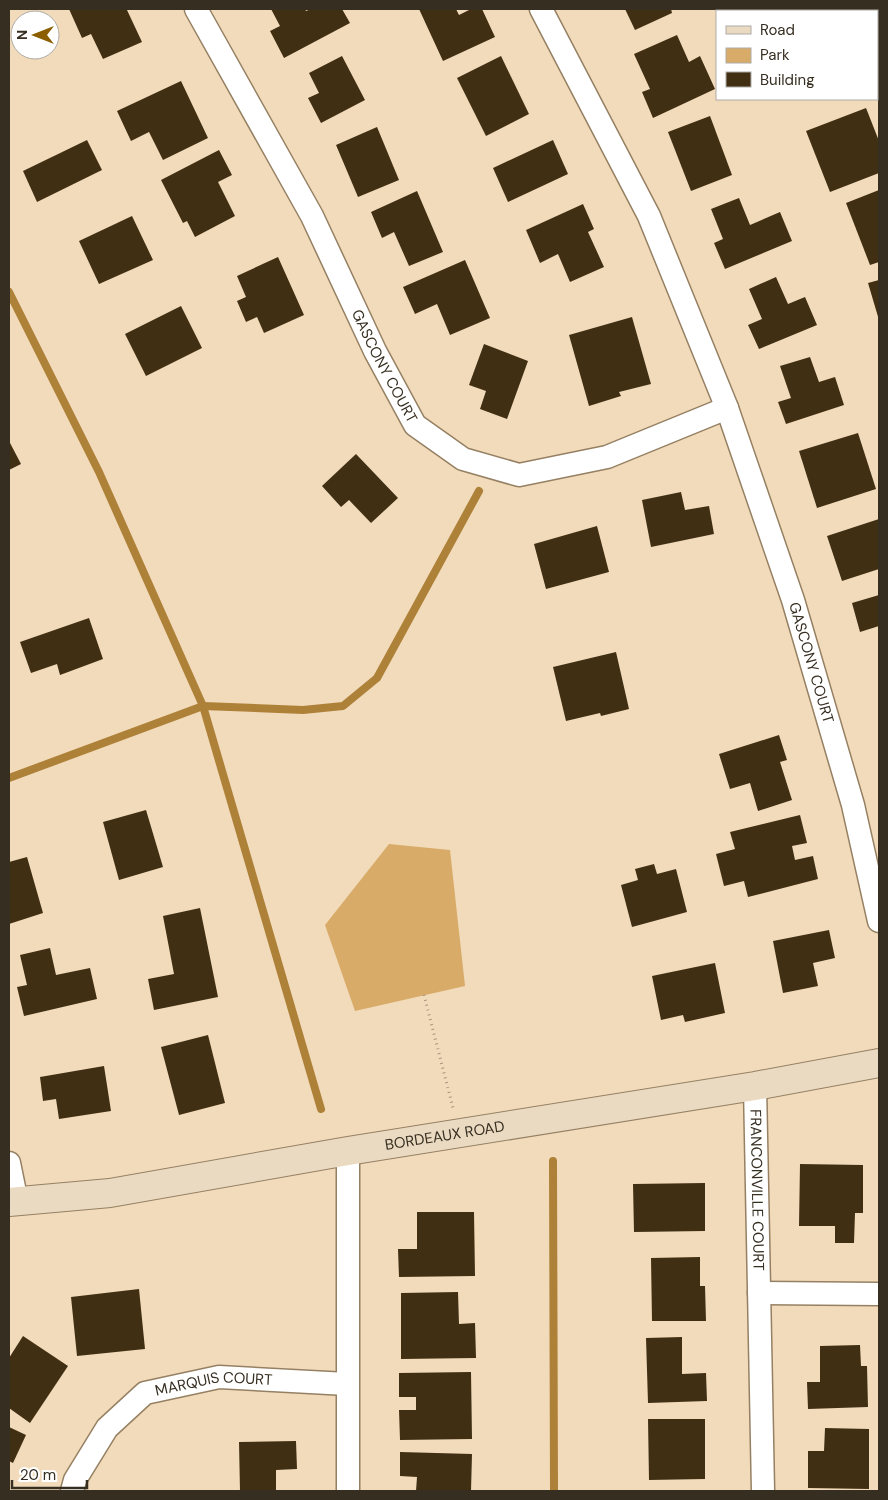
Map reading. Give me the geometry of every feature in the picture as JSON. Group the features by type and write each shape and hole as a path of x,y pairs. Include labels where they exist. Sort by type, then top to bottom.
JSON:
{"street":[{"name":"GASCONY COURT","path":"196,9 312,216 375,351 415,424 463,459 519,475 606,457 728,408"},
{"name":"GASCONY COURT","path":"541,9 650,216 728,408 793,600 853,805 879,921"},
{"name":"BORDEAUX ROAD","path":"13,1202 110,1193 348,1150 754,1086 879,1063"},
{"name":"FRANCONVILLE COURT","path":"754,1086 763,1491"},
{"path":"348,1150 348,1491"},
{"path":"9,1163 13,1202"},
{"name":"FRANCONVILLE COURT","path":"759,1293 879,1294"},
{"name":"MARQUIS COURT","path":"72,1491 74,1480 107,1428 145,1393 219,1377 347,1384"}],"path":[{"path":"424,995 459,1133"}],"green space":[{"path":"389,844 450,850 465,986 355,1011 325,925"}],"building":[{"path":"69,9 130,9 127,10 142,42 103,59 91,34 82,38"},
{"path":"271,9 305,9 306,11 311,9 342,9 350,23 284,58 270,31 280,26"},
{"path":"419,9 456,9 459,15 471,9 482,9 495,37 443,61"},
{"path":"625,9 671,9 672,13 635,30"},
{"path":"756,9 818,10 756,10"},
{"path":"677,35 689,62 700,56 715,89 653,118 642,92 650,89 634,54"},
{"path":"342,56 365,100 321,123 308,98 319,93 309,73"},
{"path":"501,56 529,114 486,136 457,78"},
{"path":"181,81 208,138 163,160 149,132 131,141 117,111"},
{"path":"866,108 879,141 879,173 830,192 806,131"},
{"path":"710,116 732,175 691,191 668,132"},
{"path":"377,127 399,180 358,197 336,145"},
{"path":"87,140 102,170 37,202 23,171"},
{"path":"553,140 568,174 508,202 493,168"},
{"path":"219,150 232,175 218,182 235,216 195,237 187,221 183,223 161,180"},
{"path":"879,190 879,262 870,265 846,203"},
{"path":"417,191 443,252 409,266 394,232 382,238 371,212"},
{"path":"739,198 750,225 780,212 792,241 725,269 714,243 723,239 711,209"},
{"path":"583,204 594,229 588,232 604,267 570,282 558,254 540,263 526,230"},
{"path":"132,216 153,260 99,284 79,241"},
{"path":"278,257 304,315 264,333 257,317 246,322 237,301 246,297 237,276"},
{"path":"465,260 490,318 450,335 437,304 415,314 403,287"},
{"path":"776,277 788,304 805,297 817,325 759,349 748,325 762,319 749,289"},
{"path":"879,280 879,320 868,283"},
{"path":"181,306 202,348 146,376 125,334"},
{"path":"632,317 651,384 619,392 621,396 589,406 569,335"},
{"path":"484,344 528,361 507,419 480,409 486,391 469,385"},
{"path":"810,357 819,382 835,377 844,405 786,424 778,402 791,398 780,366"},
{"path":"858,433 876,489 817,508 799,451"},
{"path":"9,441 21,464 9,470"},
{"path":"356,454 398,498 371,523 349,500 341,507 322,486"},
{"path":"681,492 685,510 709,506 714,534 651,547 642,500"},
{"path":"879,519 879,569 842,581 827,536"},
{"path":"597,526 609,572 546,589 534,544"},
{"path":"879,595 879,626 860,632 852,603"},
{"path":"89,618 103,659 60,675 57,664 31,673 20,642"},
{"path":"616,652 629,709 601,716 600,713 566,721 553,667"},
{"path":"779,735 787,760 780,762 792,800 758,811 750,783 730,789 719,754"},
{"path":"146,810 163,867 119,880 103,822"},
{"path":"800,815 807,843 792,846 795,860 813,856 818,879 748,897 744,881 724,886 716,854 735,849 730,832"},
{"path":"27,857 43,913 9,924 9,862"},
{"path":"654,864 657,874 676,869 687,912 632,927 621,885 638,880 635,869"},
{"path":"200,908 218,997 154,1010 148,979 174,974 163,916"},
{"path":"829,930 835,958 813,963 818,986 783,993 773,941"},
{"path":"50,948 56,975 90,968 97,999 24,1016 17,987 27,985 20,955"},
{"path":"715,963 725,1013 685,1022 683,1015 661,1020 652,976"},
{"path":"208,1035 225,1103 179,1115 161,1047"},
{"path":"104,1066 111,1111 59,1119 56,1099 43,1101 40,1077"},
{"path":"800,1164 863,1165 863,1213 855,1213 854,1243 835,1243 835,1226 799,1226"},
{"path":"705,1183 705,1231 634,1232 633,1184"},
{"path":"417,1212 474,1212 475,1276 399,1277 398,1249 417,1249"},
{"path":"700,1257 700,1286 705,1286 706,1321 652,1321 651,1258"},
{"path":"139,1289 145,1349 77,1356 71,1297"},
{"path":"458,1292 459,1324 475,1323 476,1358 401,1359 401,1293"},
{"path":"23,1336 68,1366 30,1423 9,1408 9,1358"},
{"path":"682,1337 682,1374 706,1373 707,1401 648,1403 646,1338"},
{"path":"860,1345 861,1366 867,1366 868,1407 808,1409 807,1382 820,1382 820,1346"},
{"path":"471,1372 472,1439 400,1440 399,1410 416,1410 416,1397 399,1397 399,1373"},
{"path":"648,1419 705,1419 705,1479 649,1480"},
{"path":"9,1427 26,1435 13,1463 9,1461"},
{"path":"825,1428 869,1429 869,1489 808,1488 808,1451 824,1451"},
{"path":"296,1441 297,1469 276,1470 276,1491 240,1491 239,1442"},
{"path":"400,1452 472,1454 471,1491 416,1491 417,1477 400,1476"}],"waterway":[{"path":"9,292 99,472 203,706 321,1109"},
{"path":"9,778 203,706 303,710 343,706 377,678 479,491"},
{"path":"553,1161 554,1491"}]}
